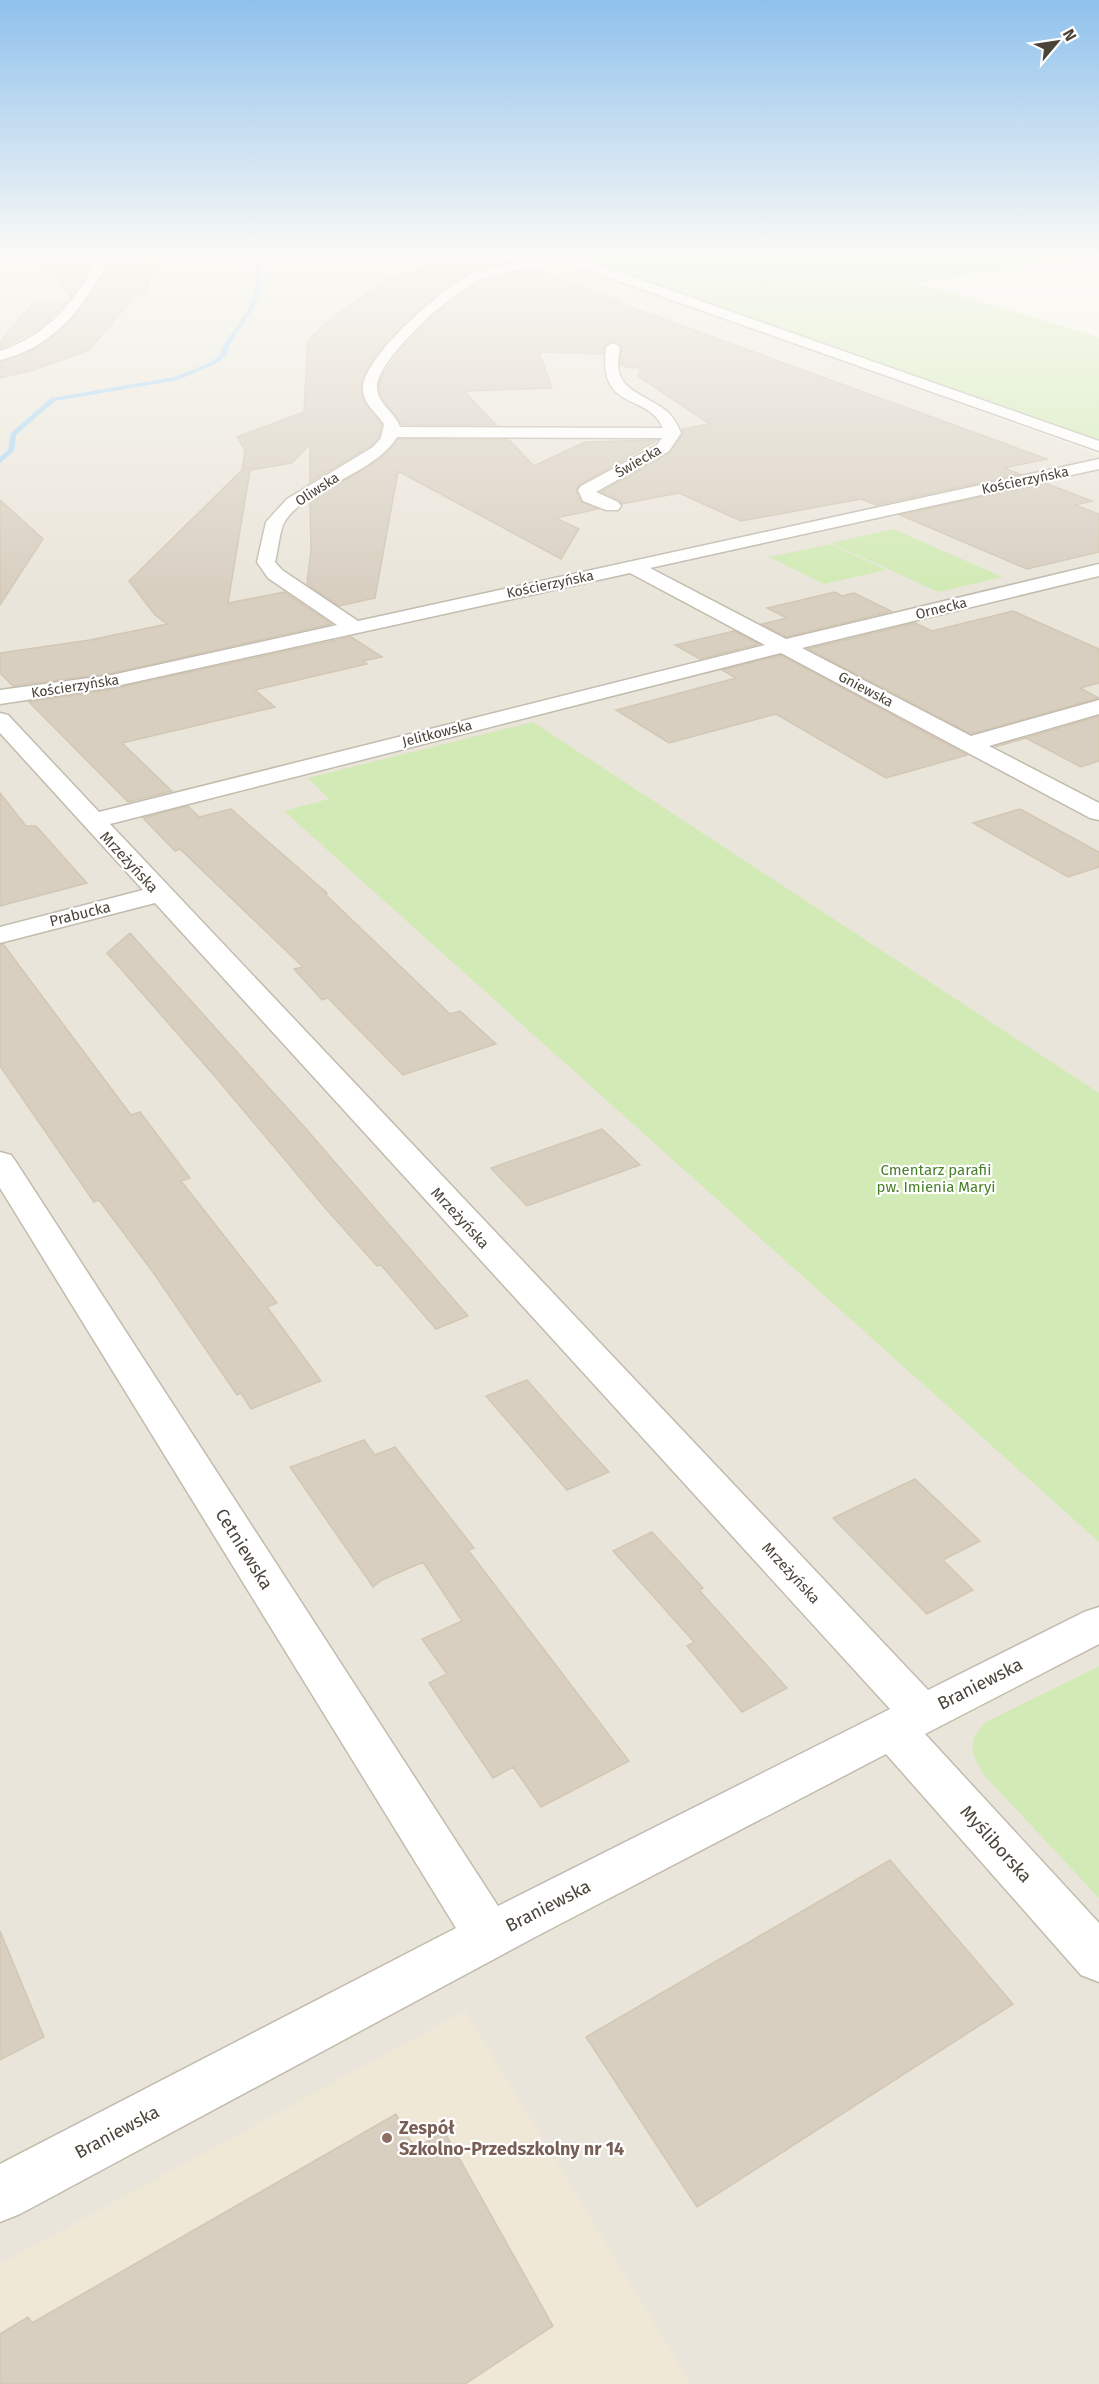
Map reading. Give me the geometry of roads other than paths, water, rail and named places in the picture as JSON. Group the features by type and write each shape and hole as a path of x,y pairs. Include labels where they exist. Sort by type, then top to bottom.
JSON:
{"street":[{"path":"376,368 371,375 370,388 374,400 393,426 393,432 673,433"},
{"name":"Świecka","path":"609,368 612,378 623,391 665,418 671,425 673,433 663,448 587,490 589,497 612,506"},
{"path":"878,368 1099,446"},
{"name":"Oliwska","path":"353,627 275,574 266,562 275,522 293,503 379,450 393,432"},
{"name":"Kościerzyńska","path":"0,697 112,681 1099,464"},
{"name":"Gniewska","path":"632,566 1099,813"},
{"name":"Ornecka","path":"783,646 1099,570"},
{"name":"Jelitkowska","path":"91,821 783,646"},
{"path":"969,744 1099,707"},
{"name":"Mrzeżyńska","path":"0,720 907,1721"},
{"name":"Prabucka","path":"0,935 159,894"},
{"name":"Cetniewska","path":"0,1162 489,1936"},
{"name":"Braniewska","path":"0,2194 489,1936 1099,1624"},
{"name":"Myśliborska","path":"907,1721 1099,1959"}],"waterway":[{"path":"0,461 11,451 13,434 53,399 176,379 201,368"}],"place":[{"name":"Zespół Szkolno-Przedszkolny nr 14","path":"387,2138"}],"park label":[{"name":"Cmentarz parafii pw. Imienia Maryi","path":"936,1178"}]}
